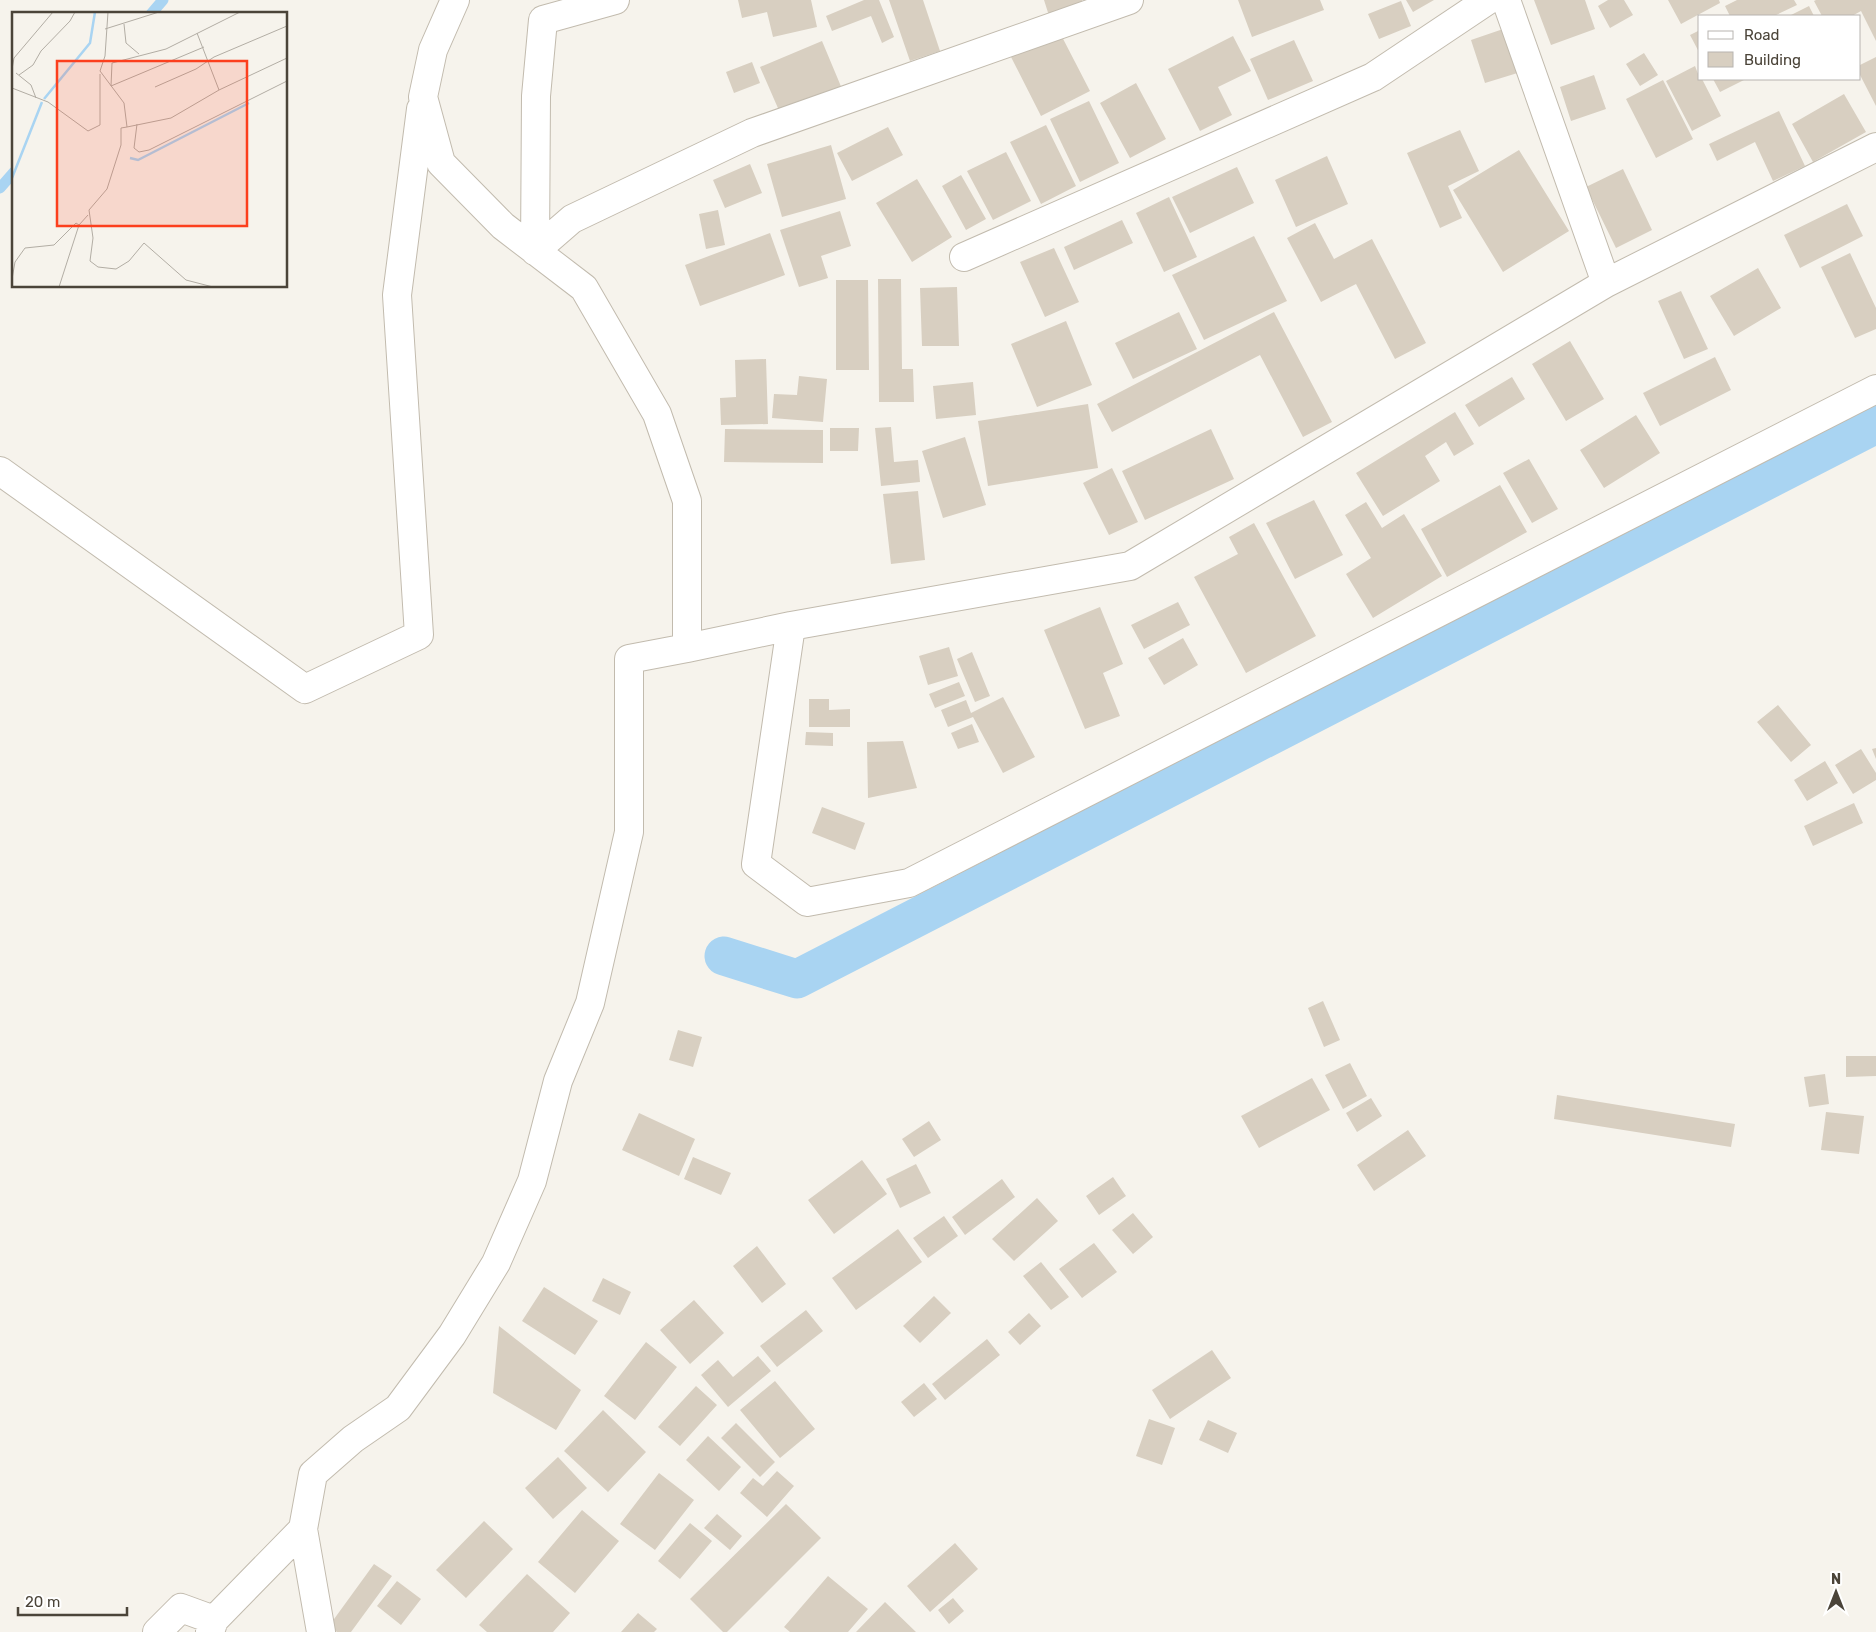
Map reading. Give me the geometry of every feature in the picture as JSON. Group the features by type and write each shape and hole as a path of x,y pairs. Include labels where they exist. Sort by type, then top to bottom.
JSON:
{"street":[{"path":"0,471 306,689 419,635 397,295 423,97 433,50 455,0"},
{"path":"535,251 536,96 543,20 615,0"},
{"path":"535,251 572,219 752,133 1129,0"},
{"path":"964,257 1373,77 1488,0"},
{"path":"1506,0 1606,283"},
{"path":"423,97 441,163 503,226 584,288 657,414 687,501 687,648"},
{"path":"321,1632 304,1529 314,1474 352,1439 398,1408 452,1335 496,1263 532,1181 558,1081 590,1003 629,832 629,659 792,626 1130,566 1606,283 1876,147"},
{"path":"792,626 756,864 807,902 909,883 1876,389"},
{"path":"157,1632 181,1608 212,1626 304,1529"}],"building":[{"path":"738,0 811,0 817,27 773,37 767,12 742,18"},
{"path":"864,0 879,0 894,37 882,43 871,16 832,31 826,16"},
{"path":"889,0 923,0 940,51 910,61"},
{"path":"1044,0 1082,0 1085,11 1051,22"},
{"path":"1238,0 1320,0 1324,10 1252,37"},
{"path":"1406,0 1434,0 1413,12"},
{"path":"1534,0 1585,0 1595,29 1551,45"},
{"path":"1608,0 1624,0 1633,15 1610,28 1598,6"},
{"path":"1668,0 1719,0 1720,3 1681,24"},
{"path":"1737,0 1794,0 1797,5 1776,15 1730,15 1725,6"},
{"path":"1876,0 1876,41 1861,11 1854,15 1821,15 1814,1"},
{"path":"1401,1 1411,26 1379,39 1368,14"},
{"path":"1809,6 1814,15 1791,15"},
{"path":"1509,27 1524,71 1485,83 1471,40"},
{"path":"1059,31 1090,91 1041,116 1010,55"},
{"path":"1698,31 1698,50 1690,35"},
{"path":"1233,36 1251,71 1218,87 1232,115 1200,131 1168,69"},
{"path":"1294,40 1313,81 1268,100 1250,59"},
{"path":"822,41 845,96 784,122 760,67"},
{"path":"1644,53 1658,75 1640,86 1626,64"},
{"path":"1876,57 1876,106 1861,77 1861,64"},
{"path":"752,62 760,83 734,93 726,72"},
{"path":"1695,66 1698,80 1703,80 1721,116 1692,131 1666,81"},
{"path":"1594,75 1606,109 1571,121 1560,87"},
{"path":"1663,80 1693,139 1656,158 1626,99"},
{"path":"1714,80 1744,80 1720,92"},
{"path":"1136,83 1166,139 1130,158 1100,103"},
{"path":"1844,94 1866,132 1813,162 1792,124"},
{"path":"1089,101 1119,163 1080,182 1050,119"},
{"path":"1779,111 1805,166 1773,181 1755,142 1717,161 1709,144"},
{"path":"1046,125 1076,186 1041,204 1010,142"},
{"path":"888,127 903,155 852,181 837,153"},
{"path":"1460,130 1479,171 1448,186 1462,218 1440,228 1407,153"},
{"path":"831,145 846,199 782,217 767,164"},
{"path":"1519,150 1569,231 1503,272 1453,190"},
{"path":"1006,152 1031,201 993,220 967,171"},
{"path":"1327,156 1348,204 1296,227 1275,180"},
{"path":"750,164 762,193 725,208 713,180"},
{"path":"1237,167 1254,203 1190,233 1172,197"},
{"path":"1623,169 1652,230 1616,248 1586,187"},
{"path":"961,175 986,219 966,230 942,186"},
{"path":"917,179 952,237 912,262 876,203"},
{"path":"1169,197 1197,257 1164,272 1136,213"},
{"path":"1847,204 1863,236 1800,268 1784,235"},
{"path":"718,210 725,245 706,249 699,214"},
{"path":"840,211 851,246 821,256 828,278 799,287 780,230"},
{"path":"1122,220 1133,243 1074,270 1064,247"},
{"path":"1315,223 1334,259 1372,239 1426,343 1395,359 1356,284 1321,302 1287,238"},
{"path":"770,233 785,275 700,306 685,265"},
{"path":"1254,236 1287,301 1204,340 1172,275"},
{"path":"1054,248 1079,302 1045,317 1020,262"},
{"path":"1850,253 1876,308 1876,329 1855,338 1821,267"},
{"path":"1758,268 1781,308 1734,336 1710,296"},
{"path":"878,279 901,279 902,369 913,369 914,402 879,402"},
{"path":"836,280 868,280 869,370 836,370"},
{"path":"957,287 959,346 922,346 920,288"},
{"path":"1681,291 1708,349 1684,359 1658,301"},
{"path":"1179,312 1197,349 1133,379 1115,343"},
{"path":"1274,312 1332,422 1303,437 1260,355 1112,432 1097,404"},
{"path":"1066,321 1092,385 1037,407 1011,344"},
{"path":"1570,341 1604,399 1566,421 1532,364"},
{"path":"1715,357 1731,390 1660,426 1643,393"},
{"path":"766,359 768,424 721,425 720,398 736,397 735,360"},
{"path":"799,376 827,379 823,422 772,418 774,394 797,395"},
{"path":"1512,377 1525,399 1479,427 1465,405"},
{"path":"973,382 976,415 936,419 933,386"},
{"path":"1088,404 1098,468 988,486 978,421"},
{"path":"1455,412 1474,444 1454,456 1446,442 1425,456 1440,481 1383,516 1356,473"},
{"path":"1636,415 1660,453 1604,488 1580,450"},
{"path":"891,427 894,462 918,460 920,482 881,486 875,428"},
{"path":"830,428 859,428 858,451 830,451"},
{"path":"725,429 823,430 823,463 724,462"},
{"path":"1211,429 1234,479 1145,520 1122,471"},
{"path":"965,437 986,505 943,518 922,451"},
{"path":"1529,459 1558,509 1532,523 1503,473"},
{"path":"1112,468 1138,522 1109,535 1083,483"},
{"path":"1500,485 1527,532 1447,577 1421,529"},
{"path":"918,491 925,560 891,564 883,494"},
{"path":"1314,500 1343,555 1295,579 1266,523"},
{"path":"1366,502 1382,528 1404,514 1442,576 1373,618 1346,574 1371,558 1345,515"},
{"path":"1254,523 1316,636 1246,673 1194,577 1238,554 1229,537"},
{"path":"1178,602 1190,625 1144,649 1131,625"},
{"path":"1100,607 1123,664 1103,673 1120,716 1085,729 1044,630"},
{"path":"1183,638 1198,665 1164,685 1148,658"},
{"path":"949,647 958,676 928,685 919,656"},
{"path":"972,652 990,696 975,702 957,659"},
{"path":"959,682 965,696 935,708 929,694"},
{"path":"1003,697 1035,757 1003,773 973,717 948,727 941,710 966,700 971,713"},
{"path":"809,699 829,699 829,710 850,709 850,727 809,727"},
{"path":"1778,705 1811,745 1791,762 1757,722"},
{"path":"972,724 979,742 958,749 951,733"},
{"path":"806,732 833,733 833,746 805,745"},
{"path":"903,741 917,788 868,798 867,742"},
{"path":"1876,748 1876,759 1872,749"},
{"path":"1861,749 1876,773 1876,780 1853,794 1835,765"},
{"path":"1825,761 1838,783 1807,801 1794,780"},
{"path":"1854,803 1863,823 1813,846 1804,826"},
{"path":"822,807 865,823 855,850 812,833"},
{"path":"1323,1001 1340,1040 1324,1047 1308,1008"},
{"path":"678,1030 702,1037 693,1067 669,1060"},
{"path":"1846,1056 1876,1056 1876,1076 1846,1077"},
{"path":"1350,1063 1367,1096 1343,1109 1325,1075"},
{"path":"1825,1074 1829,1104 1809,1107 1804,1077"},
{"path":"1312,1078 1330,1110 1259,1148 1241,1116"},
{"path":"1557,1095 1735,1124 1731,1147 1554,1119"},
{"path":"1371,1098 1382,1116 1357,1132 1346,1113"},
{"path":"1826,1112 1864,1116 1859,1154 1821,1150"},
{"path":"639,1113 695,1139 679,1176 622,1150"},
{"path":"929,1121 941,1140 914,1157 902,1139"},
{"path":"1408,1130 1426,1156 1374,1191 1357,1165"},
{"path":"693,1157 731,1173 721,1195 684,1179"},
{"path":"862,1160 887,1194 834,1234 808,1200"},
{"path":"916,1164 931,1193 900,1208 886,1179"},
{"path":"1113,1177 1126,1196 1099,1215 1086,1196"},
{"path":"1002,1179 1015,1197 965,1235 952,1217"},
{"path":"1037,1198 1058,1221 1014,1261 992,1239"},
{"path":"1133,1213 1153,1237 1133,1254 1112,1230"},
{"path":"944,1216 958,1236 928,1258 913,1238"},
{"path":"898,1229 922,1262 856,1310 832,1278"},
{"path":"1094,1243 1117,1272 1082,1298 1059,1269"},
{"path":"757,1246 786,1284 762,1303 733,1266"},
{"path":"1041,1262 1069,1297 1051,1310 1023,1276"},
{"path":"603,1278 631,1292 620,1315 592,1301"},
{"path":"544,1287 598,1321 575,1355 522,1321"},
{"path":"934,1296 951,1313 920,1343 903,1326"},
{"path":"694,1300 724,1333 690,1364 660,1330"},
{"path":"806,1310 823,1331 777,1367 760,1346"},
{"path":"1029,1313 1041,1326 1020,1345 1008,1332"},
{"path":"499,1326 581,1390 556,1430 493,1393"},
{"path":"987,1339 1000,1355 945,1400 932,1384"},
{"path":"646,1342 677,1367 635,1420 604,1396"},
{"path":"1212,1350 1231,1378 1170,1419 1152,1390"},
{"path":"758,1356 771,1371 728,1407 701,1375 718,1360 733,1377"},
{"path":"775,1381 815,1429 780,1458 740,1410"},
{"path":"924,1383 937,1399 914,1417 901,1402"},
{"path":"696,1386 717,1405 680,1446 658,1427"},
{"path":"603,1410 646,1452 608,1492 564,1451"},
{"path":"1149,1419 1175,1428 1162,1465 1136,1456"},
{"path":"1208,1420 1237,1433 1228,1453 1199,1440"},
{"path":"736,1423 775,1462 760,1477 721,1438"},
{"path":"708,1436 741,1467 719,1491 686,1460"},
{"path":"558,1457 587,1488 553,1519 525,1488"},
{"path":"777,1471 794,1486 767,1517 740,1493 753,1478 763,1486"},
{"path":"659,1473 694,1500 655,1550 620,1524"},
{"path":"786,1504 821,1538 727,1632 723,1632 690,1599"},
{"path":"582,1510 619,1541 575,1593 538,1562"},
{"path":"717,1514 742,1536 730,1550 704,1528"},
{"path":"484,1521 513,1549 466,1598 436,1570"},
{"path":"690,1523 712,1541 680,1579 658,1561"},
{"path":"955,1543 978,1569 930,1612 907,1586"},
{"path":"374,1564 392,1576 351,1632 337,1632 329,1626"},
{"path":"527,1574 570,1613 553,1632 487,1632 479,1625"},
{"path":"828,1576 868,1609 848,1632 790,1632 784,1627"},
{"path":"397,1581 421,1599 401,1625 377,1606"},
{"path":"953,1598 964,1611 949,1624 938,1610"},
{"path":"885,1602 916,1632 856,1632"},
{"path":"638,1613 657,1629 654,1632 621,1632"}],"waterway":[{"path":"153,12 163,0"},
{"path":"0,188 12,174"},
{"path":"724,956 797,979 1876,424"}]}
